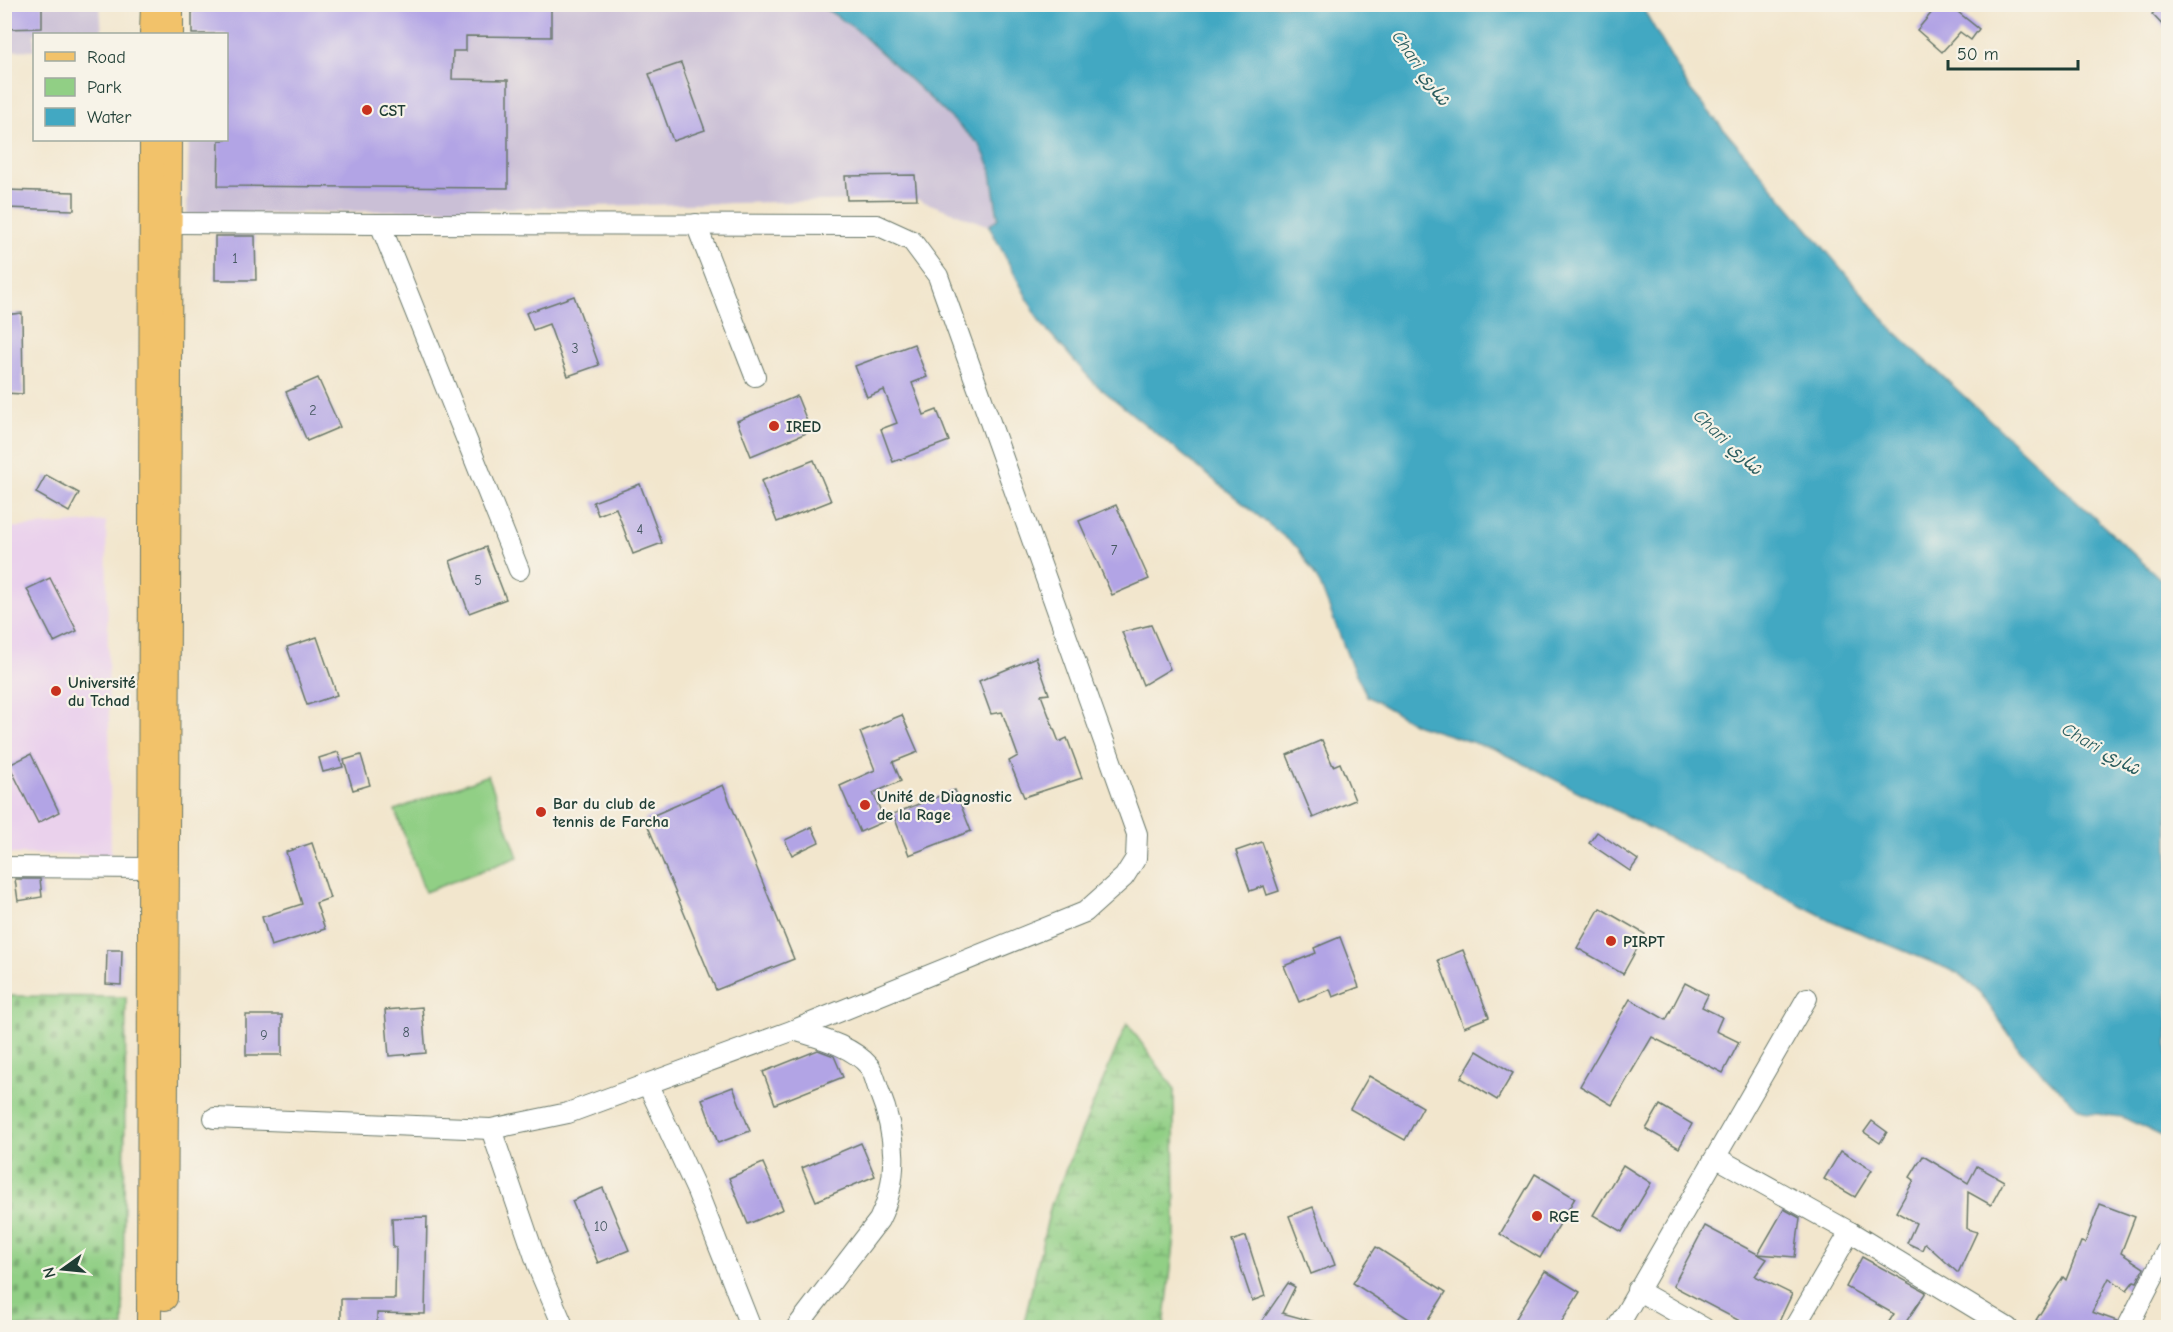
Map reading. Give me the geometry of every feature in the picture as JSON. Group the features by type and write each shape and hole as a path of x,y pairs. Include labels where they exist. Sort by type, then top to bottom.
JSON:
{"main road":[{"path":"152,33 153,4"},
{"path":"171,4 171,33"},
{"path":"149,1328 150,868 160,643 170,223 161,165 152,141"},
{"path":"165,1328 160,643 161,165 170,141"}],"street":[{"path":"170,223 877,225 912,241 939,276 1137,834 1136,858 1124,877 1085,912 795,1030 568,1113 491,1129 214,1118"},
{"path":"380,224 519,570"},
{"path":"696,224 755,375"},
{"path":"4,867 150,868"},
{"path":"1617,1328 1717,1158 1807,998"},
{"path":"795,1030 843,1047 869,1066 889,1115 895,1153 887,1203 879,1220 796,1328"},
{"path":"648,1085 697,1191 751,1328"},
{"path":"491,1129 540,1272 564,1328"},
{"path":"1717,1158 1850,1232 2008,1328"},
{"path":"1794,1328 1850,1232"},
{"path":"2127,1328 2169,1248"},
{"path":"1638,1290 1704,1328"}],"shaded area":[{"path":"820,4 857,30 980,145 990,166 997,220 989,226 917,199 187,215 189,141 228,141 228,33 192,33 192,5"},
{"path":"4,5 100,5 102,33 33,33 33,50 5,51"},
{"name":"Université du Tchad","path":"106,521 111,855 5,854 5,528"}],"green space":[{"path":"488,775 518,857 425,892 395,810"},
{"path":"5,996 126,997 123,1327 5,1327"},
{"path":"1127,1023 1174,1088 1175,1236 1164,1327 1023,1327 1051,1205"}],"water":[{"name":"Chari شاري","path":"820,5 1641,5 1689,88 1893,330 2168,586 2168,1139 2122,1117 2088,1113 2077,1107 2021,1051 1981,994 1958,973 1834,922 1497,750 1417,725 1367,696 1350,662 1320,584 1298,548 1094,383 1040,322 989,226 998,218 990,166 980,145 857,30"}],"building":[{"path":"4,4 42,4 42,28 4,29"},
{"path":"192,4 551,4 551,37 466,36 466,51 453,51 452,79 508,80 508,188 218,186 219,141 228,141 228,33 192,33"},
{"path":"1939,4 1968,4 1958,12 1979,29 1971,40 1960,32 1942,52 1917,30"},
{"path":"2162,5 2169,13 2169,32 2152,14"},
{"path":"681,63 705,130 673,141 649,74"},
{"path":"915,175 917,199 847,200 845,176"},
{"path":"4,190 74,192 74,210 4,208"},
{"path":"215,236 255,236 256,280 215,280"},
{"path":"574,296 599,365 568,376 549,324 533,330 526,313"},
{"path":"22,313 23,394 4,393 4,315"},
{"path":"914,344 927,377 912,383 924,415 937,410 949,441 893,462 881,429 897,423 884,390 867,397 855,366"},
{"path":"318,378 340,427 307,441 286,392"},
{"name":"IRED","path":"797,396 811,431 751,456 737,421"},
{"path":"814,460 831,501 777,522 761,481"},
{"path":"46,475 79,493 69,512 36,493"},
{"path":"640,484 662,543 633,554 616,508 598,515 593,502"},
{"path":"1116,505 1149,579 1112,595 1079,521"},
{"path":"486,547 506,599 469,613 450,561"},
{"path":"50,578 77,631 54,642 27,589"},
{"path":"1151,625 1170,669 1143,685 1122,632"},
{"path":"317,637 337,695 307,705 287,647"},
{"path":"1036,657 1049,694 1041,695 1059,742 1067,738 1082,778 1024,797 1009,761 1018,756 1002,712 991,714 979,681"},
{"path":"902,715 918,752 893,762 901,781 873,793 885,821 860,832 840,786 875,770 860,732"},
{"path":"1322,740 1333,766 1340,763 1355,800 1313,818 1287,755"},
{"path":"338,752 343,767 323,772 319,758"},
{"path":"31,754 59,812 38,823 9,765"},
{"path":"361,755 370,785 353,790 344,760"},
{"path":"723,785 794,959 716,990 645,819"},
{"path":"955,790 971,831 909,855 893,814"},
{"path":"812,827 819,842 792,855 785,840"},
{"path":"1597,832 1638,860 1630,871 1589,843"},
{"path":"1262,842 1279,891 1267,895 1264,886 1250,891 1236,851"},
{"path":"312,843 330,898 316,903 325,929 271,946 262,917 302,904 286,852"},
{"path":"15,879 40,879 42,897 18,901"},
{"name":"PIRPT","path":"1600,908 1645,934 1623,974 1577,948"},
{"path":"1340,937 1359,987 1333,997 1330,989 1299,1002 1284,966 1316,953 1314,948"},
{"path":"107,950 122,950 121,985 106,984"},
{"path":"1463,950 1489,1017 1464,1027 1438,960"},
{"path":"1685,983 1708,995 1702,1007 1722,1017 1716,1031 1739,1042 1723,1073 1652,1037 1612,1105 1580,1086 1630,999 1666,1020"},
{"path":"422,1007 426,1053 389,1056 385,1010"},
{"path":"246,1015 282,1015 282,1055 246,1055"},
{"path":"818,1050 834,1056 843,1077 775,1104 763,1072"},
{"path":"1477,1051 1513,1073 1497,1100 1461,1078"},
{"path":"1369,1076 1423,1107 1405,1140 1350,1109"},
{"path":"733,1087 750,1131 718,1143 702,1099"},
{"path":"1660,1105 1692,1124 1679,1148 1646,1129"},
{"path":"1872,1121 1887,1132 1880,1143 1864,1132"},
{"path":"861,1143 875,1176 816,1201 802,1168"},
{"path":"1841,1151 1872,1170 1855,1197 1824,1179"},
{"path":"1923,1156 1968,1183 1977,1166 2004,1181 1991,1205 1968,1192 1967,1229 1977,1232 1958,1273 1925,1243 1922,1250 1907,1243 1916,1223 1896,1212 1914,1180 1910,1177"},
{"path":"763,1163 783,1209 748,1224 729,1178"},
{"path":"1623,1165 1651,1183 1622,1232 1593,1215"},
{"name":"RGE","path":"1535,1174 1575,1198 1540,1258 1500,1234"},
{"path":"603,1188 629,1250 598,1263 572,1201"},
{"path":"2100,1204 2135,1217 2121,1253 2144,1268 2137,1282 2134,1281 2127,1290 2109,1278 2092,1312 2117,1321 2115,1328 2049,1328 2036,1320 2063,1277 2066,1280 2081,1242 2085,1243"},
{"path":"1313,1207 1335,1265 1311,1274 1289,1216"},
{"path":"1784,1209 1800,1218 1795,1257 1758,1254"},
{"path":"427,1217 425,1314 377,1313 377,1328 341,1328 341,1299 395,1299 396,1247 393,1247 392,1218"},
{"path":"1705,1226 1767,1259 1755,1276 1792,1294 1776,1328 1753,1328 1673,1286"},
{"path":"1246,1236 1265,1296 1252,1301 1232,1241"},
{"path":"1376,1247 1446,1292 1423,1328 1353,1283"},
{"path":"1862,1257 1926,1292 1902,1328 1885,1328 1894,1314 1846,1287"},
{"path":"1545,1271 1580,1292 1558,1328 1510,1328"},
{"path":"1288,1283 1295,1287 1282,1313 1319,1323 1319,1328 1257,1328"}],"place":[{"name":"CST","path":"367,110"},
{"name":"IRED","path":"774,426"},
{"name":"Université du Tchad","path":"56,691"},
{"name":"Unité de Diagnostic de la Rage","path":"865,805"},
{"name":"Bar du club de tennis de Farcha","path":"541,812"},
{"name":"PIRPT","path":"1611,941"},
{"name":"RGE","path":"1537,1216"}]}
